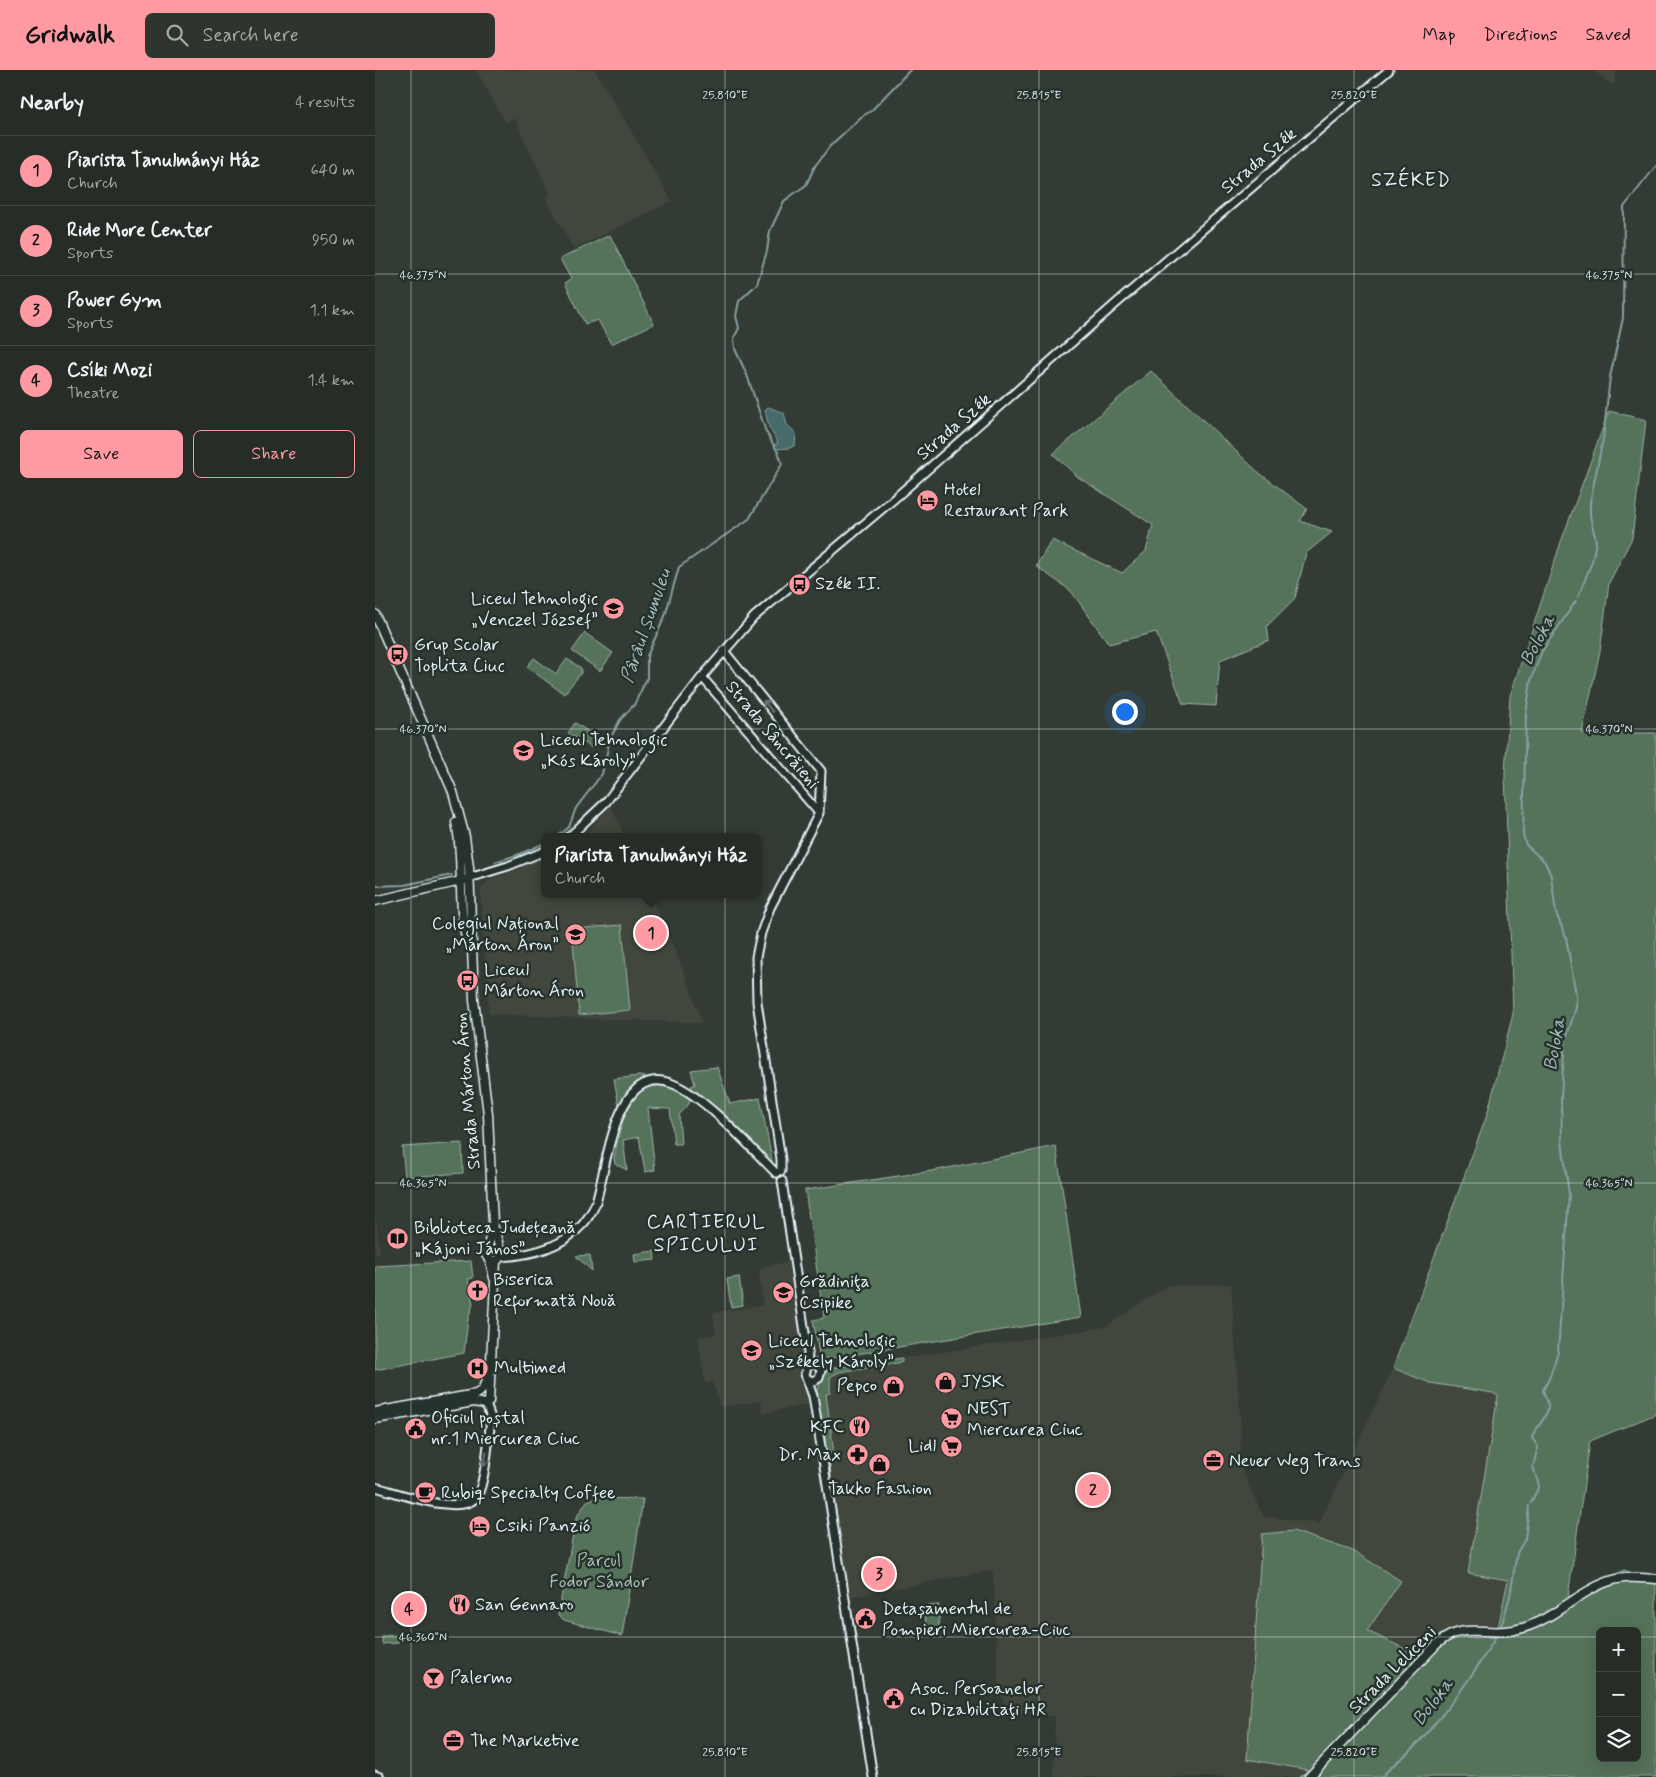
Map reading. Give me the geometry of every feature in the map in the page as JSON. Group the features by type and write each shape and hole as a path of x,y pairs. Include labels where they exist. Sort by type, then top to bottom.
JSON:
{"main road":[{"name":"Strada Márton Áron","path":"375,614 447,781 460,816 467,853 465,879 486,1093 493,1224 497,1256"},
{"path":"375,901 465,879"},
{"name":"Strada Márton Áron","path":"487,1250 493,1224"},
{"path":"482,1403 482,1392 492,1367 494,1278 497,1256 494,1247 487,1250 486,1256 497,1256"},
{"path":"375,1412 482,1392 490,1398 482,1403 375,1419"},
{"name":"Strada Leliceni","path":"1309,1777 1437,1644 1450,1634 1463,1630 1498,1632 1523,1628 1609,1581 1627,1578 1656,1579"}],"street":[{"name":"Strada Szék","path":"574,833 593,816 613,794 723,651 758,613 888,504 1119,301 1389,70"},
{"path":"723,651 821,771 819,813 770,908 761,932 756,957 757,1002 781,1159 779,1172"},
{"name":"Strada Sâncrăieni","path":"703,677 819,813"},
{"path":"465,879 508,866 541,853"},
{"path":"497,1256 534,1253 551,1247 583,1224 595,1205 619,1113 635,1091 649,1082 667,1082 687,1092 721,1119 785,1176 781,1181 808,1353 805,1374 813,1396 873,1777"},
{"path":"808,1353 821,1371 813,1396"},
{"path":"807,1366 816,1364"},
{"path":"808,1379 817,1379"},
{"path":"375,1487 421,1499 460,1506 471,1502 480,1491 491,1420 482,1403"},
{"path":"375,1775 380,1777"}],"shaded area":[{"path":"476,70 595,70 672,201 574,249 545,197 550,194 514,118 505,122"},
{"path":"1594,70 1616,70 1614,86 1606,81"},
{"path":"610,804 623,833 585,833 594,825"},
{"name":"Colegiul Național „Márton Áron”","path":"541,859 541,898 652,898 683,969 702,1023 489,1014 480,890 488,881"},
{"path":"375,1212 380,1251 375,1254"},
{"name":"Liceul Tehnologic „Székely Károly”","path":"791,1262 809,1404 763,1413 761,1401 720,1407 713,1382 705,1383 698,1337 716,1334 713,1313 763,1305 759,1272 764,1266"},
{"path":"1231,1284 1241,1429 1240,1466 1263,1516 1319,1524 1393,1368 1430,1383 1493,1393 1498,1396 1469,1573 1508,1580 1496,1637 1469,1638 1449,1630 1418,1655 1367,1631 1400,1581 1353,1551 1293,1531 1308,1770 1300,1777 1054,1777 1055,1716 1008,1712 999,1691 993,1570 848,1597 838,1546 817,1387 827,1370 1105,1327 1166,1286"}],"green space":[{"path":"610,235 654,324 611,344 598,320 585,324 565,283 571,279 560,259"},
{"path":"1151,371 1258,472 1307,509 1300,521 1332,532 1306,553 1295,598 1267,626 1269,640 1220,660 1216,706 1183,704 1156,632 1109,644 1071,591 1036,566 1052,540 1122,573 1146,551 1153,525 1078,477 1053,454"},
{"path":"1609,411 1646,420 1632,538 1609,583 1600,651 1582,733 1656,733 1656,1414 1590,1441 1568,1597 1624,1570 1656,1582 1656,1777 1300,1777 1308,1770 1247,1759 1262,1534 1293,1531 1353,1551 1401,1581 1367,1631 1418,1655 1449,1630 1469,1638 1496,1637 1508,1580 1468,1573 1498,1396 1493,1393 1430,1383 1393,1368 1487,1115 1513,1014 1505,773 1510,696 1561,542"},
{"path":"585,633 613,653 600,671 572,651"},
{"path":"534,658 556,674 567,659 581,668 581,673 564,694 527,667"},
{"path":"575,723 598,738 592,748 568,733"},
{"path":"622,925 630,1010 579,1015 572,929"},
{"path":"717,1067 730,1104 760,1098 773,1165 720,1112 693,1090 691,1086 695,1085 691,1070"},
{"path":"639,1076 652,1078 634,1088 619,1106 614,1079"},
{"path":"662,1084 676,1089 690,1098 689,1104 679,1115 681,1144 674,1144 670,1109 648,1108 655,1170 645,1172 639,1137 623,1140 627,1170 615,1164 614,1157 627,1111 632,1101 640,1093 650,1087"},
{"path":"462,1143 463,1173 405,1177 402,1147"},
{"path":"1056,1146 1081,1317 820,1360 813,1320 824,1318 805,1190 938,1170"},
{"path":"654,1251 655,1260 635,1262 634,1254"},
{"path":"590,1255 592,1271 576,1256"},
{"path":"471,1261 473,1278 468,1279 473,1304 468,1319 464,1353 375,1370 375,1266"},
{"path":"739,1277 743,1305 731,1307 727,1279"},
{"path":"902,1358 902,1361 897,1363 839,1372 830,1377 830,1393 826,1394 834,1453 829,1454 831,1476 828,1478 814,1396 825,1372 833,1368"},
{"name":"Parcul Fodor Sándor","path":"595,1498 643,1499 622,1636 564,1620 558,1615 576,1518 587,1501"},
{"path":"939,1605 939,1631 926,1631 925,1606"},
{"path":"397,1635 398,1643 382,1644 382,1636"}],"water":[{"path":"768,407 784,413 787,425 796,433 795,445 790,448 776,449 774,445 778,443 769,427 765,410"}],"waterway":[{"name":"Pârâul Șumuleu","path":"562,833 569,827 576,808 602,774 610,739 620,720 634,705 647,678 647,656 665,616 679,567 749,519 782,464 779,454 766,432 747,375 735,349 734,338 739,328 736,316 739,301 757,284 767,251 770,231 784,201 806,185 815,166 830,146 861,117 871,111 910,70"},
{"name":"Boloka","path":"1578,597 1592,562 1596,541 1590,516 1590,502 1603,439 1610,377 1623,318 1624,207 1656,166"},
{"name":"Boloka","path":"1531,1503 1539,1486 1533,1467 1538,1447 1532,1438 1548,1409 1548,1403 1543,1390 1549,1379 1558,1352 1569,1195 1562,1141 1561,1095 1565,1041 1576,1008 1576,995 1566,937 1556,913 1551,876 1545,862 1526,845 1523,835 1526,714 1531,680 1542,651 1576,601"},
{"name":"Pârâul Șumuleu","path":"495,862 541,845"},
{"name":"Pârâul Șumuleu","path":"375,886 404,885 452,875"},
{"name":"Boloka","path":"1501,1627 1510,1596 1517,1553 1525,1539 1529,1506"},
{"name":"Boloka","path":"1382,1777 1416,1745 1438,1720 1496,1637"}],"place":[{"name":"Hotel Restaurant Park","path":"928,500"},
{"name":"Szék II.","path":"799,584"},
{"name":"Liceul Tehnologic „Venczel József”","path":"614,609"},
{"name":"Grup Scolar Toplita Ciuc","path":"398,655"},
{"name":"Liceul Tehnologic „Kós Károly”","path":"524,750"},
{"name":"Piarista Tanulmányi Ház","path":"651,933"},
{"name":"Colegiul Național „Márton Áron”","path":"575,934"},
{"name":"Liceul Márton Áron","path":"468,980"},
{"name":"Biblioteca Județeană „Kájoni János”","path":"398,1238"},
{"name":"Biserica Reformată Nouă","path":"477,1290"},
{"name":"Grădiniţa Csipike","path":"783,1292"},
{"name":"Liceul Tehnologic „Székely Károly”","path":"752,1351"},
{"name":"Multimed","path":"478,1368"},
{"name":"JYSK","path":"945,1382"},
{"name":"Pepco","path":"893,1386"},
{"name":"NEST Miercurea Ciuc","path":"951,1419"},
{"name":"KFC","path":"860,1427"},
{"name":"Oficiul poștal nr.1 Miercurea Ciuc","path":"415,1428"},
{"name":"Lidl","path":"952,1446"},
{"name":"Dr. Max","path":"857,1455"},
{"name":"Neuer Weg Trans","path":"1213,1461"},
{"name":"Takko Fashion","path":"880,1464"},
{"name":"Ride More Center","path":"1093,1490"},
{"name":"Rubiq Specialty Coffee","path":"425,1493"},
{"name":"Csiki Panzió","path":"479,1526"},
{"name":"Power Gym","path":"879,1574"},
{"name":"San Gennaro","path":"459,1605"},
{"name":"Csíki Mozi","path":"409,1609"},
{"name":"Detașamentul de Pompieri Miercurea-Ciuc","path":"866,1619"},
{"name":"Palermo","path":"434,1678"},
{"name":"Asoc. Persoanelor cu Dizabilitaţi HR","path":"894,1699"},
{"name":"The Marketive","path":"454,1741"}],"district":[{"name":"SZÉKED","path":"1411,180"},
{"name":"CARTIERUL SPICULUI","path":"706,1234"}]}
